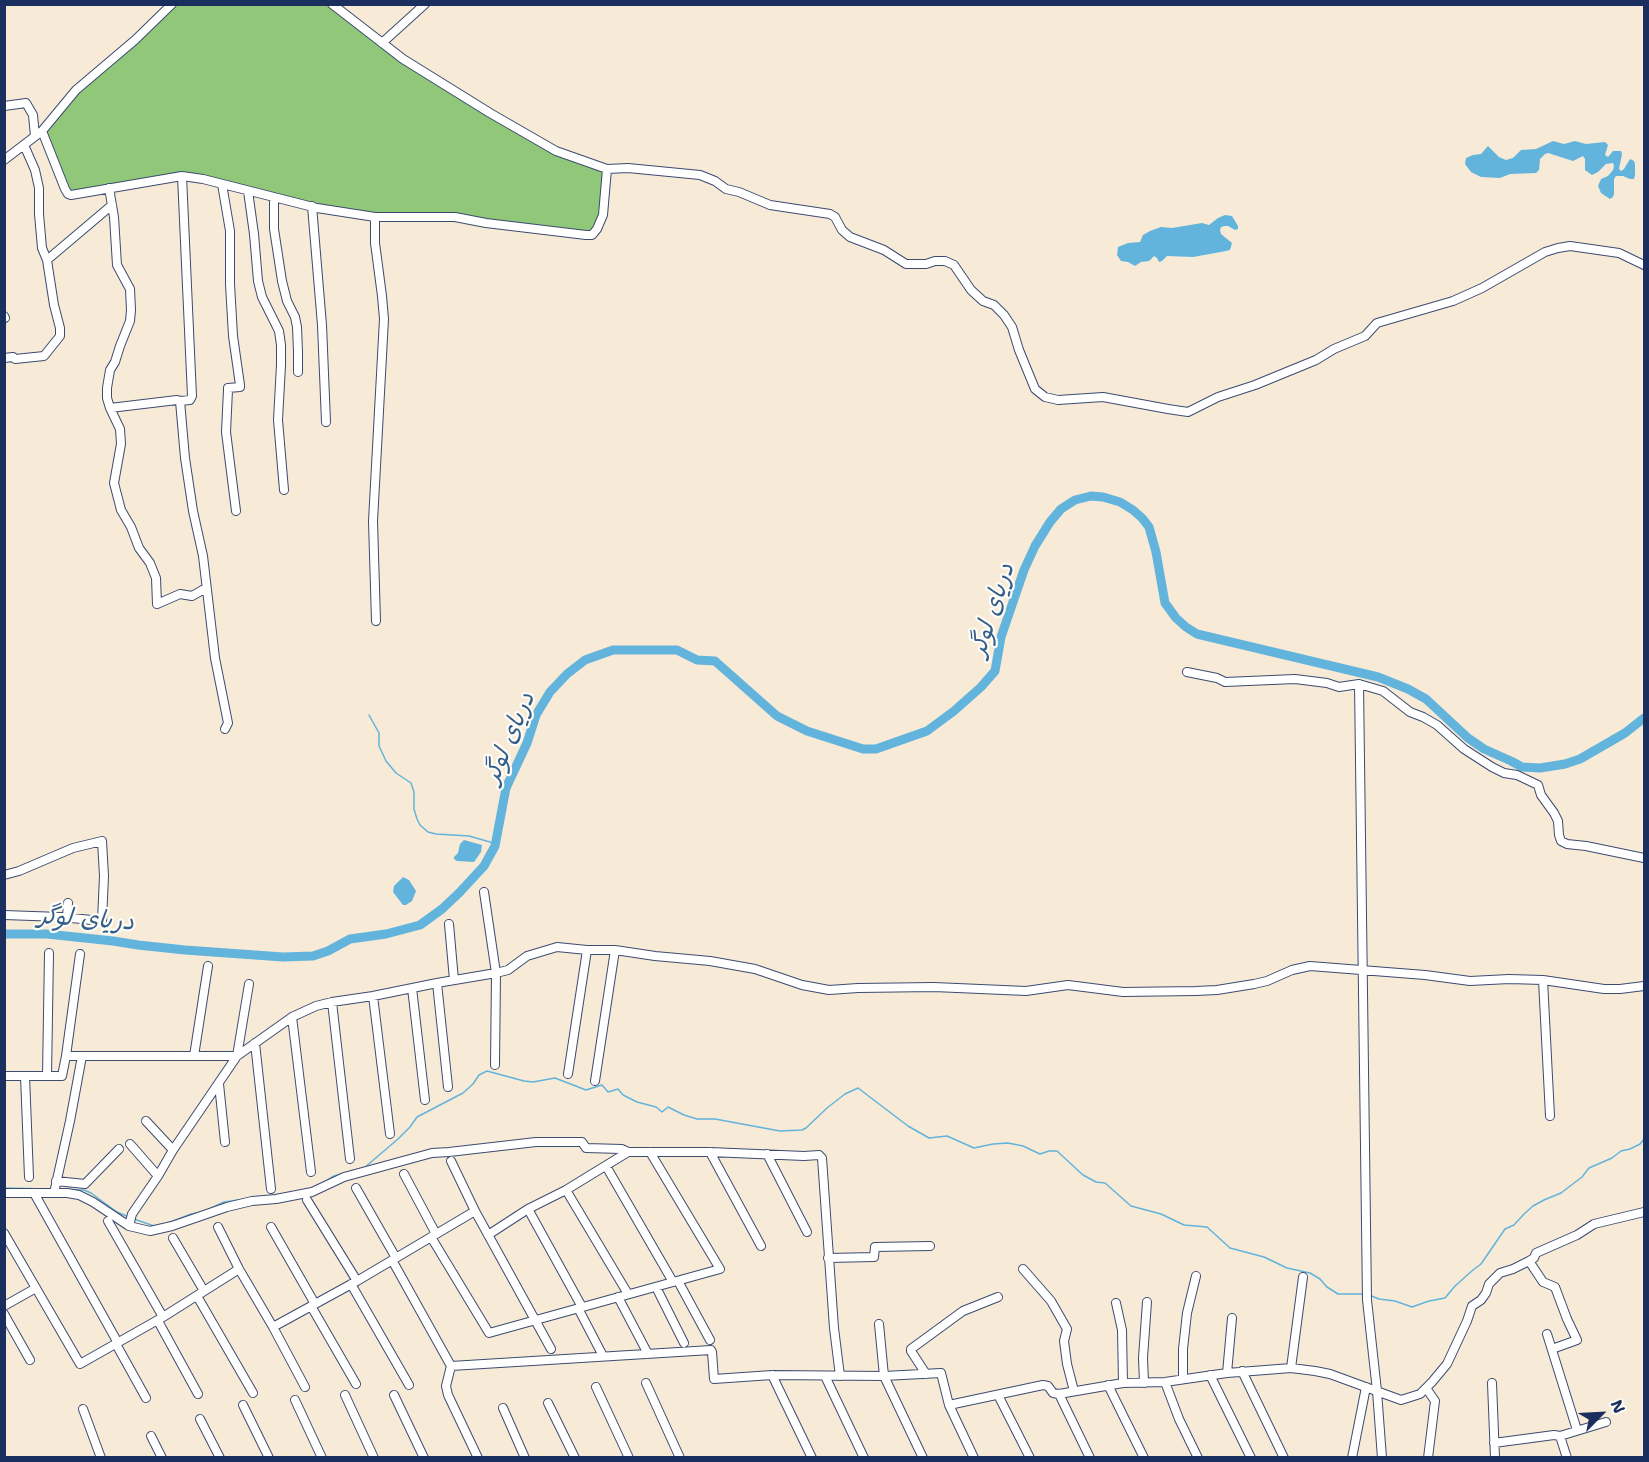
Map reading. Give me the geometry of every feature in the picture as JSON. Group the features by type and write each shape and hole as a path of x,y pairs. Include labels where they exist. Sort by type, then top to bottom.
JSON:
{"street":[{"path":"4,160 42,130 76,90 135,40 172,4"},
{"path":"332,4 403,59 556,151 608,170 628,168 700,175 716,181 726,189 740,192 770,205 830,214 835,217 842,230 850,237 884,250 906,264 945,261 954,266 971,290 983,301 994,305 1004,315 1012,327 1035,390 1045,397 1058,400 1103,397 1188,412 1218,397 1255,385 1316,360 1365,336 1377,323 1453,301 1482,288 1545,252 1570,246 1619,253 1644,266"},
{"path":"382,43 424,4"},
{"path":"4,106 26,103 33,115 35,136"},
{"path":"42,130 68,194 72,195 182,176 312,206 375,217 455,217 551,232 592,235 603,215 608,170"},
{"path":"4,358 44,356 60,336 47,260 42,248 39,188 35,170 24,145"},
{"path":"110,408 190,400 193,389 182,176"},
{"path":"222,184 230,231 233,336 240,384 237,387 228,388 226,421 236,511"},
{"path":"109,188 114,217 117,265 130,289 131,310 130,321 110,370 106,398 120,429 121,444 115,476 115,490 139,548 150,563 156,578 157,604 180,594 192,596 206,588"},
{"path":"248,191 258,281 262,297 279,331 281,345 278,420 284,490"},
{"path":"274,197 274,229 282,281 297,327 297,372"},
{"path":"47,260 112,205"},
{"path":"312,206 322,325 326,422"},
{"path":"375,217 375,243 384,319 373,521 376,621"},
{"path":"180,401 193,512 203,556 215,658 228,723 225,729"},
{"path":"1187,672 1226,682 1295,678 1340,687 1359,684 1383,691 1410,712 1437,725 1464,749 1492,767 1538,784 1541,795 1558,821 1561,841 1644,858"},
{"path":"1359,684 1367,1300 1382,1458"},
{"path":"4,875 20,871 73,848 102,841 104,876 102,921 67,917 4,915"},
{"path":"484,892 496,973 495,1065"},
{"path":"67,917 68,903"},
{"path":"450,924 454,980"},
{"path":"130,1221 173,1150 237,1056 292,1017 316,1006 332,1002 508,970 527,956 557,946 710,961 755,969 802,985 829,990 934,987 1026,991 1068,985 1123,992 1217,990 1260,983 1292,970 1310,966 1470,981 1543,980 1604,989 1644,986"},
{"path":"568,1074 587,950"},
{"path":"595,1082 615,950"},
{"path":"47,1076 49,953"},
{"path":"4,1076 62,1076 80,954"},
{"path":"194,1056 208,966"},
{"path":"1543,980 1550,1116"},
{"path":"437,983 448,1087"},
{"path":"237,1056 249,984"},
{"path":"412,988 425,1100"},
{"path":"373,996 390,1134"},
{"path":"332,1002 350,1159"},
{"path":"292,1017 311,1172"},
{"path":"255,1043 272,1189"},
{"path":"66,1056 237,1056"},
{"path":"55,1188 82,1056"},
{"path":"25,1076 29,1177"},
{"path":"219,1084 225,1142"},
{"path":"146,1121 173,1150"},
{"path":"55,1188 79,1195 150,1231 159,1230 226,1206 312,1191 344,1177 432,1153 536,1142 582,1142 586,1148 622,1149 628,1152 821,1155 834,1328 840,1376"},
{"path":"130,1144 158,1176"},
{"path":"4,1193 34,1193 85,1184 119,1149"},
{"path":"488,1236 528,1209 566,1190 628,1152"},
{"path":"404,1174 434,1235 489,1333 720,1269 650,1152"},
{"path":"710,1152 761,1246"},
{"path":"767,1154 807,1232"},
{"path":"451,1161 488,1236 551,1349"},
{"path":"606,1166 710,1340"},
{"path":"356,1188 451,1365 446,1386 448,1395 477,1458"},
{"path":"566,1190 628,1294"},
{"path":"34,1193 146,1398"},
{"path":"307,1200 409,1385"},
{"path":"528,1209 603,1356"},
{"path":"273,1327 475,1211"},
{"path":"949,1406 1043,1385 1048,1386 1053,1393 1059,1394 1123,1383 1165,1382 1242,1371 1291,1368 1330,1374 1401,1400 1420,1394 1447,1364 1473,1306 1486,1293 1489,1284 1500,1273 1529,1261 1536,1253 1577,1235 1594,1224 1644,1212"},
{"path":"108,1221 198,1394"},
{"path":"218,1227 238,1269 305,1387"},
{"path":"271,1227 356,1384"},
{"path":"4,1233 80,1364 161,1319 238,1269"},
{"path":"173,1238 253,1392"},
{"path":"828,1258 874,1257 875,1247 930,1246"},
{"path":"1529,1261 1543,1282 1555,1287 1577,1340 1552,1349"},
{"path":"1023,1269 1051,1301 1066,1329 1065,1352 1074,1391"},
{"path":"1183,1379 1183,1349 1187,1313 1196,1276"},
{"path":"1291,1368 1303,1277"},
{"path":"656,1287 684,1343"},
{"path":"4,1306 36,1288"},
{"path":"618,1297 648,1354"},
{"path":"926,1374 910,1351 911,1349 963,1311 998,1297"},
{"path":"1144,1383 1143,1358 1147,1302"},
{"path":"1116,1303 1122,1330 1123,1383"},
{"path":"4,1314 30,1360"},
{"path":"1227,1373 1232,1318"},
{"path":"879,1324 884,1376 923,1458"},
{"path":"1547,1334 1577,1430"},
{"path":"451,1365 711,1350 714,1379 772,1375 942,1374 949,1406 974,1458"},
{"path":"1242,1371 1284,1458"},
{"path":"772,1375 812,1458"},
{"path":"825,1376 864,1458"},
{"path":"1210,1376 1251,1458"},
{"path":"1165,1382 1179,1419 1198,1458"},
{"path":"646,1383 680,1458"},
{"path":"1492,1383 1496,1458"},
{"path":"1108,1385 1144,1458"},
{"path":"597,1387 629,1458"},
{"path":"1352,1458 1366,1387"},
{"path":"1426,1388 1435,1401 1428,1458"},
{"path":"1059,1394 1090,1458"},
{"path":"345,1395 374,1458"},
{"path":"394,1395 424,1458"},
{"path":"998,1395 1030,1458"},
{"path":"295,1400 322,1458"},
{"path":"548,1403 575,1458"},
{"path":"243,1405 269,1458"},
{"path":"502,1408 525,1458"},
{"path":"83,1409 101,1458"},
{"path":"200,1419 220,1458"},
{"path":"1494,1443 1560,1436 1606,1422"},
{"path":"151,1436 162,1458"},
{"path":"1560,1436 1567,1458"}],"green space":[{"path":"172,5 332,5 403,59 556,151 607,169 603,215 592,235 455,217 375,217 182,176 71,195 42,131 68,100"}],"water":[{"path":"1553,141 1564,144 1575,141 1586,144 1605,142 1608,145 1605,155 1608,157 1613,151 1621,151 1619,169 1621,171 1630,159 1634,161 1634,179 1616,176 1614,194 1610,199 1601,193 1598,186 1601,179 1613,170 1613,163 1606,164 1592,175 1585,170 1583,156 1573,161 1548,153 1540,159 1539,170 1536,173 1510,174 1500,178 1481,177 1471,172 1465,164 1466,158 1481,154 1488,146 1499,157 1506,160 1513,158 1521,150 1536,149"},
{"path":"1225,215 1232,216 1238,226 1235,230 1228,226 1221,227 1220,230 1221,234 1232,243 1230,250 1193,257 1167,256 1159,262 1154,256 1149,261 1135,266 1121,261 1117,255 1118,247 1140,242 1143,235 1150,231 1161,227 1172,228 1202,223 1209,225"},
{"path":"464,840 482,845 481,852 474,862 454,859"},
{"path":"403,877 409,880 416,891 412,901 406,905 403,905 393,892 394,886"}],"waterway":[{"name":"دریای لوگر","path":"4,934 47,934 185,950 283,957 313,956 350,939 386,934 420,925 442,909 484,866 495,846 506,788 527,743 536,715 550,692 567,674 585,660 613,650 677,650 697,660 715,661 777,716 807,731 863,749 876,749 927,731 954,711 995,671 1001,637 1024,570 1035,546 1061,509 1075,500 1091,496 1120,502 1133,510 1149,527 1165,603 1176,618 1197,634 1378,677 1408,689 1426,699 1468,738 1484,749 1522,767 1540,768 1580,759 1625,733 1644,718"},
{"path":"369,715 379,733 379,746 386,761 396,773 411,783 414,792 414,809 420,825 428,832 469,836 490,842 495,846"},
{"path":"364,1168 398,1139 417,1117 463,1093 479,1075 487,1071 533,1082 555,1078 586,1090 602,1085 608,1092 618,1089 623,1095 656,1107 662,1112 668,1107 697,1119 715,1119 780,1131 806,1128 845,1094 858,1088 908,1126 929,1138 947,1136 974,1148 1008,1143 1023,1146 1040,1154 1057,1151 1083,1175 1096,1182 1105,1183 1131,1206 1161,1214 1184,1225 1207,1227 1230,1248 1264,1257 1287,1268 1310,1273 1338,1294 1364,1294"},
{"path":"1369,1295 1412,1307 1445,1298 1455,1286 1481,1264 1505,1229 1514,1225 1533,1206 1561,1193 1582,1177 1589,1168 1640,1144 1644,1139"},
{"path":"323,1183 334,1176 345,1173"},
{"path":"4,1188 50,1189"},
{"path":"58,1189 84,1190 117,1212 129,1217"},
{"path":"274,1195 284,1194"},
{"path":"207,1210 224,1202 245,1199"},
{"path":"168,1223 203,1212"},
{"path":"134,1219 154,1226"}]}
